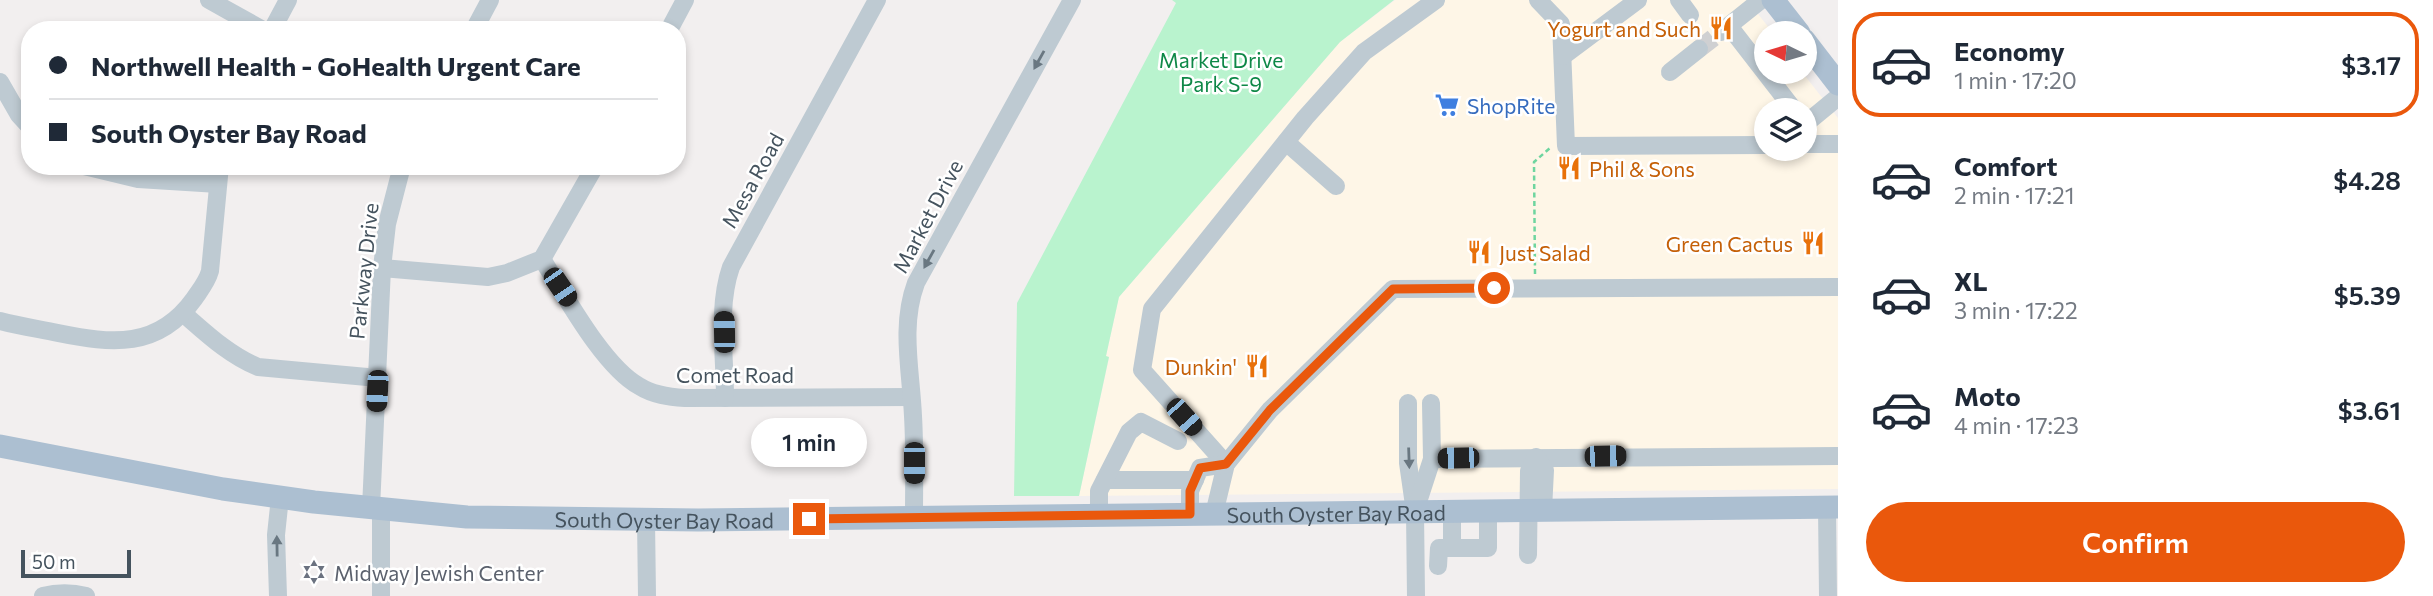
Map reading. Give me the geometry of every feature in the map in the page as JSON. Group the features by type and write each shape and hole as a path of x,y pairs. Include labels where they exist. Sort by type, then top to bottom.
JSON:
{"main road":[{"path":"1773,0 1790,21"},
{"path":"1817,57 1838,84"},
{"name":"South Oyster Bay Road","path":"0,446 223,489 467,517 646,520 1832,507"}],"street":[{"path":"209,0 247,21"},
{"path":"277,21 288,0"},
{"path":"479,21 490,0"},
{"path":"674,21 685,0"},
{"name":"Mesa Road","path":"725,398 723,307 726,280 877,0"},
{"name":"Market Drive","path":"914,518 914,436 907,323 909,301 916,283 1072,0"},
{"path":"1226,464 1142,370 1152,309 1286,142 1364,52 1436,0"},
{"path":"1538,0 1561,24 1566,146 1754,145"},
{"path":"1563,56 1637,0"},
{"path":"1679,0 1690,15"},
{"path":"1761,0 1725,29 1784,98"},
{"path":"1670,72 1699,48"},
{"path":"0,82 21,118"},
{"path":"1817,114 1838,97"},
{"path":"1286,142 1336,186"},
{"path":"1817,144 1838,144"},
{"path":"0,321 116,342 158,331 184,313 208,279 216,231 219,175 138,179 121,175"},
{"name":"Parkway Drive","path":"381,596 376,508 378,334 387,224 400,175"},
{"path":"383,268 488,276 507,273 542,259 589,175"},
{"name":"Comet Road","path":"542,259 601,350 629,380 642,388 664,396 911,397"},
{"path":"1214,514 1226,464 1270,410 1393,289 1838,287"},
{"path":"184,313 224,349 258,367 378,378"},
{"path":"1408,403 1408,463 1415,512 1416,596"},
{"path":"1415,512 1432,459 1431,403"},
{"path":"1099,515 1099,491 1129,432 1141,422 1178,441"},
{"path":"1432,459 1838,456"},
{"path":"1528,555 1545,470 1536,457"},
{"path":"1190,514 1190,491 1200,468 1226,464"},
{"path":"1105,480 1195,480"},
{"path":"278,596 276,535 280,497"},
{"path":"1828,596 1832,507"},
{"path":"1452,511 1452,548"},
{"path":"1438,566 1439,548 1488,548 1488,511"},
{"path":"646,520 647,596"},
{"path":"43,596 59,593 86,596"}],"path":[{"path":"1535,288 1534,162 1566,133"}],"shaded area":[{"path":"1395,0 1747,0 1764,21 1754,21 1754,84 1811,84 1838,118 1838,489 1079,496 1109,358 1106,356 1119,297 1340,42"}],"green space":[{"name":"Market Drive Park S-9","path":"1172,0 1394,0 1340,42 1119,297 1079,496 1014,496 1017,303 1176,3"}],"tunnel":[{"path":"1699,49 1721,32"}],"place":[{"name":"Yogurt and Such","path":"1721,28"},
{"name":"ShopRite","path":"1447,105"},
{"name":"Phil & Sons","path":"1569,168"},
{"name":"Green Cactus","path":"1813,243"},
{"name":"Just Salad","path":"1479,252"},
{"name":"Dunkin'","path":"1257,366"},
{"name":"Midway Jewish Center","path":"314,572"}],"route":[{"path":"809,519 1190,514 1190,491 1200,468 1226,464 1270,410 1393,289 1494,288"}]}
